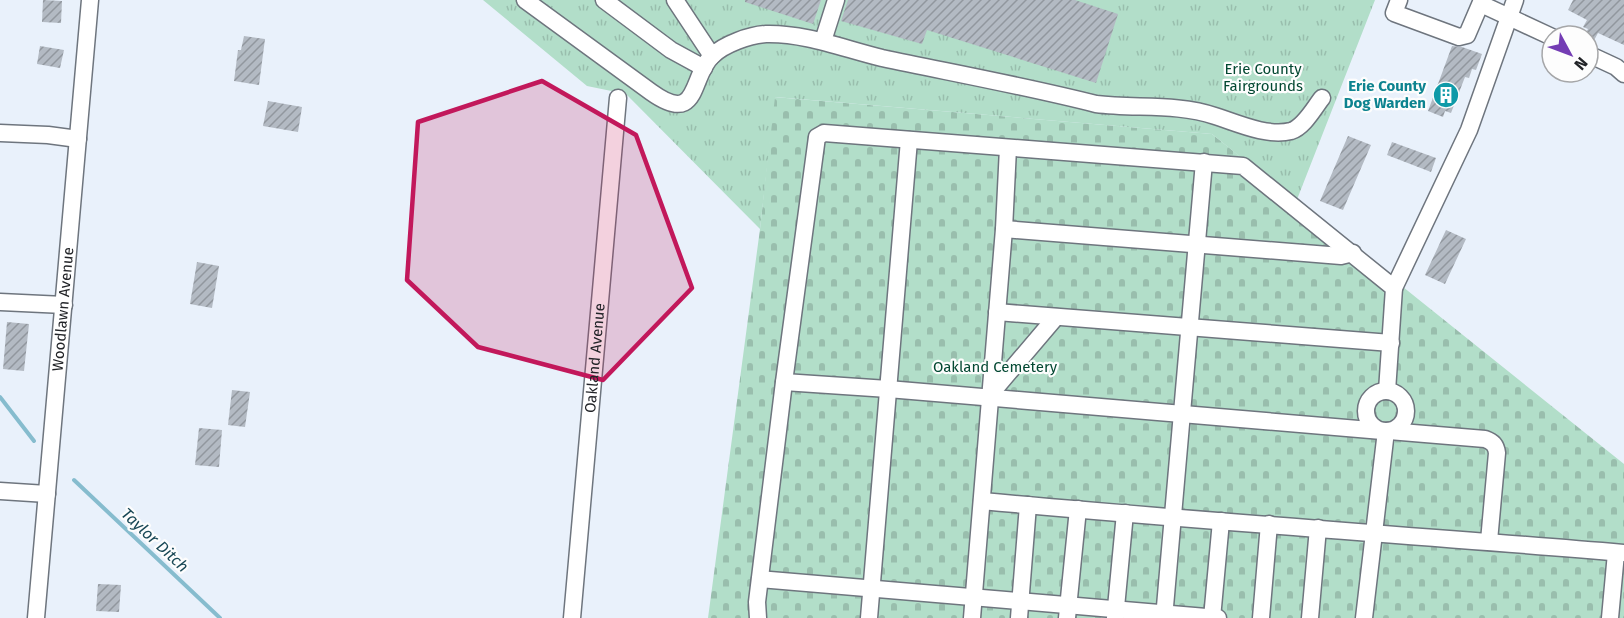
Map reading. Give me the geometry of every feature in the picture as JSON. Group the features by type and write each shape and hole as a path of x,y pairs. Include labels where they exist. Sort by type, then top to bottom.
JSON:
{"street":[{"name":"Woodlawn Avenue","path":"36,618 90,0"},
{"path":"525,0 651,92 670,103 683,102 693,95 708,62 722,49 756,36 768,34 823,41 880,57 1096,104 1187,110 1208,114 1253,129 1285,132 1295,129 1322,98"},
{"path":"604,0 671,50 708,62"},
{"path":"675,0 708,62"},
{"path":"823,41 836,0"},
{"path":"1399,0 1394,13 1459,37 1467,35 1481,2 1540,31"},
{"path":"1387,391 1394,288 1469,130 1515,0"},
{"path":"1600,60 1616,67 1624,74"},
{"name":"Oakland Avenue","path":"572,618 618,98"},
{"path":"0,133 78,139"},
{"path":"758,618 760,579 784,382 817,137 824,133 1243,166 1394,288"},
{"path":"869,618 909,140"},
{"path":"972,618 988,397 1004,229 1008,148"},
{"path":"1165,616 1204,162"},
{"path":"1004,229 1341,256 1353,253"},
{"path":"0,302 64,305"},
{"path":"997,312 1391,343"},
{"path":"988,397 1056,317"},
{"path":"784,382 1485,439 1496,446 1497,453 1489,541"},
{"path":"1387,391 1393,392 1403,400 1406,412 1401,425 1386,431 1371,424 1366,411 1371,399 1387,391"},
{"path":"1364,618 1386,431"},
{"path":"0,491 47,494"},
{"path":"982,501 1620,553 1610,618"},
{"path":"1020,610 1028,505"},
{"path":"1068,612 1078,509"},
{"path":"1115,614 1125,513"},
{"path":"1212,618 1221,521"},
{"path":"1261,618 1269,524"},
{"path":"1310,618 1318,528"},
{"path":"760,579 974,596 1020,610 1218,618"}],"highlighted area":[{"path":"542,81 636,135 692,288 603,380 478,347 407,280 418,122"}],"green space":[{"name":"Erie County Fairgrounds","path":"483,0 1375,0 1296,202 1212,134 775,97 760,229 626,94 587,86"},
{"name":"Oakland Cemetery","path":"774,97 1212,134 1624,464 1624,618 708,618 760,229"}],"building":[{"path":"43,0 62,1 61,23 42,22"},
{"path":"745,0 821,0 813,24 745,2"},
{"path":"848,0 1075,0 1118,14 1096,83 927,30 922,44 841,21"},
{"path":"1573,0 1624,0 1624,45 1600,34 1600,24 1585,24 1587,20 1568,10"},
{"path":"244,36 265,39 259,85 234,81 238,50 241,50"},
{"path":"40,46 64,50 60,68 37,64"},
{"name":"Erie County Dog Warden","path":"1452,46 1482,54 1476,70 1472,69 1469,78 1465,77 1451,113 1445,111 1443,117 1428,111"},
{"path":"268,101 302,107 298,132 263,126"},
{"path":"1348,136 1371,145 1343,210 1320,201"},
{"path":"1392,142 1436,158 1431,172 1387,155"},
{"path":"1446,230 1466,239 1445,284 1425,275"},
{"path":"197,262 219,266 212,308 190,304"},
{"path":"7,322 29,324 24,371 3,369"},
{"path":"232,390 250,392 245,427 228,425"},
{"path":"199,428 222,430 219,467 195,465"},
{"path":"98,584 121,585 119,612 96,611"}],"waterway":[{"name":"Taylor Ditch","path":"0,397 34,441"},
{"name":"Taylor Ditch","path":"74,480 220,618"}],"place":[{"name":"Erie County Dog Warden","path":"1446,95"}]}
